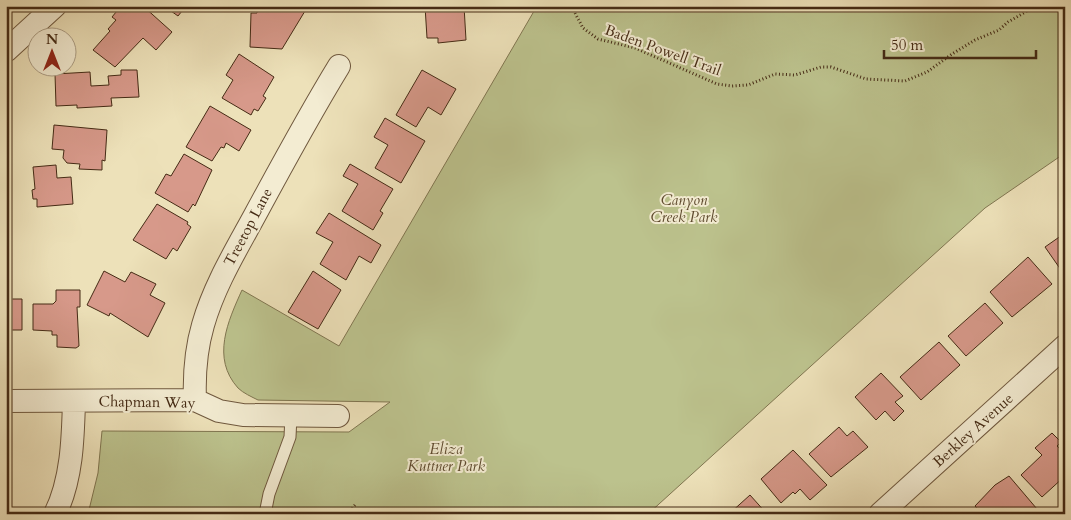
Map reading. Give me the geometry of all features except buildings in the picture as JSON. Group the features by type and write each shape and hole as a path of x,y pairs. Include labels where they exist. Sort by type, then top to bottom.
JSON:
{"street":[{"path":"6,51 55,6"},
{"name":"Treetop Lane","path":"195,400 194,372 202,326 210,304 227,267 300,131 339,66"},
{"name":"Berkley Avenue","path":"880,514 1065,346"},
{"name":"Chapman Way","path":"6,401 195,400 219,411 243,415 338,416"},
{"path":"55,514 61,502 70,466 74,401"}],"lane":[{"path":"265,514 269,494 290,437 291,416"}],"path":[{"name":"Baden Powell Trail","path":"575,6 575,12 583,28 598,39 635,48 717,84 732,86 748,85 775,74 795,75 821,67 831,67 866,79 906,80 928,72 952,54 975,40 999,30 1008,22 1036,6"},
{"path":"348,514 356,505"}],"green space":[{"name":"Canyon Creek Park","path":"537,6 1065,6 1065,153 985,208 648,514 88,514 98,473 102,431 349,432 390,402 258,400 242,392 230,376 225,364 224,352 227,327 242,290 339,346"}],"park label":[{"name":"Eliza Kuttner Park","path":"446,458"}]}
